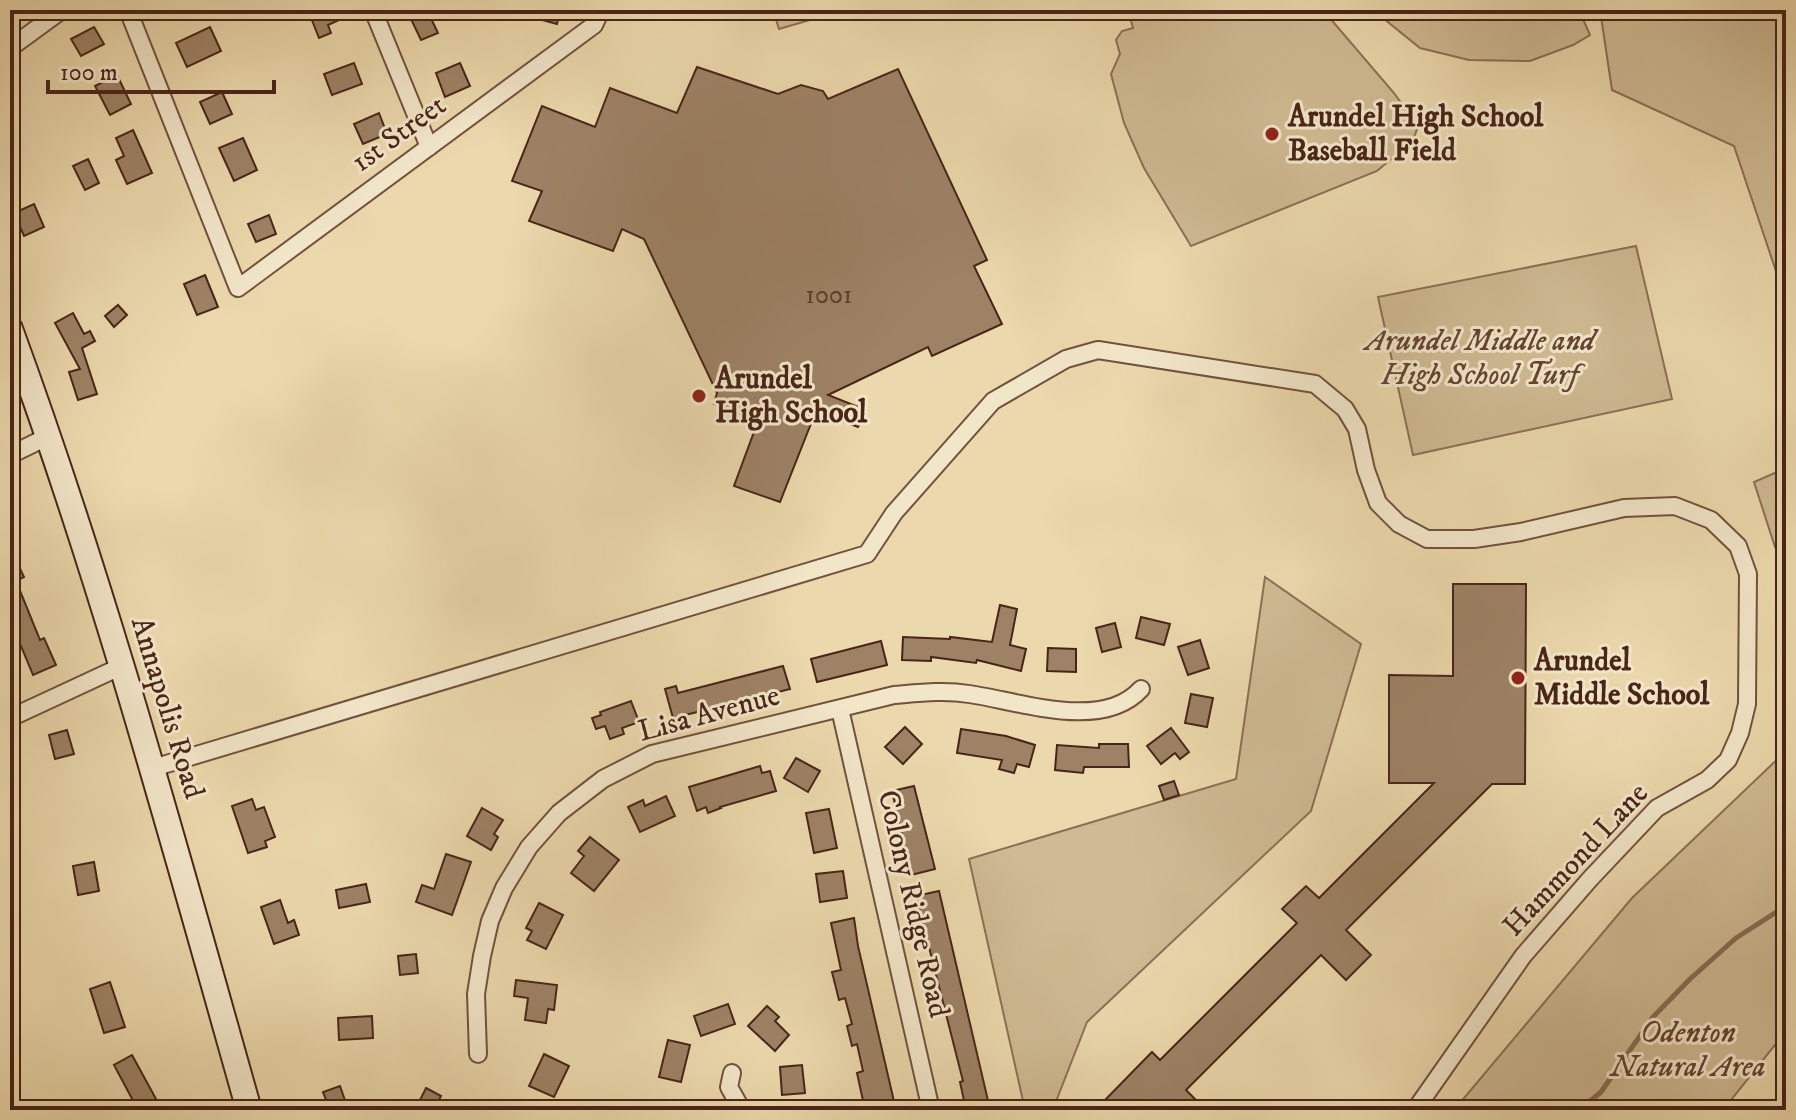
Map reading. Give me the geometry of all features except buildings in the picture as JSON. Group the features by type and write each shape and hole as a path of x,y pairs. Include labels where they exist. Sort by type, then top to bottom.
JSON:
{"main road":[{"name":"Annapolis Road","path":"10,329 49,436 122,666 249,1110"}],"street":[{"path":"10,48 62,10"},
{"name":"1st Street","path":"128,10 238,288 429,147 597,17"},
{"path":"373,10 429,147"},
{"name":"Hammond Lane","path":"153,768 867,554 894,513 993,401 1066,359 1098,350 1315,384 1345,409 1357,429 1366,470 1378,503 1399,524 1427,539 1474,539 1521,532 1624,508 1675,506 1711,520 1738,546 1748,574 1750,629 1747,704 1740,733 1728,760 1707,780 1657,808 1590,879 1523,956 1415,1110"},
{"path":"10,455 49,436"},
{"path":"10,718 122,666"},
{"name":"Lisa Avenue","path":"478,1054 476,994 490,921 504,888 529,847 559,813 603,779 652,754 894,695 930,691 966,693 1043,708 1094,711 1110,709 1132,699 1141,689"},
{"name":"Colony Ridge Road","path":"840,709 931,1110"},
{"path":"732,1073 729,1087 742,1110"}],"green space":[{"path":"773,10 844,10 779,29"},
{"name":"Arundel High School Baseball Field","path":"1128,10 1323,10 1418,126 1413,141 1377,171 1191,246 1144,168 1124,123 1111,74 1120,54 1116,40 1122,31 1133,28"},
{"path":"1373,10 1579,10 1590,35 1573,45 1530,61 1469,60 1420,48"},
{"path":"1600,10 1786,10 1786,301 1734,146 1612,90"},
{"name":"Arundel Middle and High School Turf","path":"1636,246 1672,399 1413,455 1378,297"},
{"path":"1786,468 1786,544 1775,547 1754,482"},
{"path":"1265,577 1361,644 1311,811 1087,1022 1055,1104 1061,1110 1025,1110 969,859 1236,779"},
{"name":"Odenton Natural Area","path":"1786,751 1786,1031 1723,1110 1454,1110 1632,898"}],"waterway":[{"path":"1579,1110 1601,1092 1653,1017 1690,979 1736,938 1786,906"}],"place":[{"name":"Arundel High School Baseball Field","path":"1272,134"},
{"name":"Arundel High School","path":"699,396"},
{"name":"Arundel Middle School","path":"1518,678"}]}
